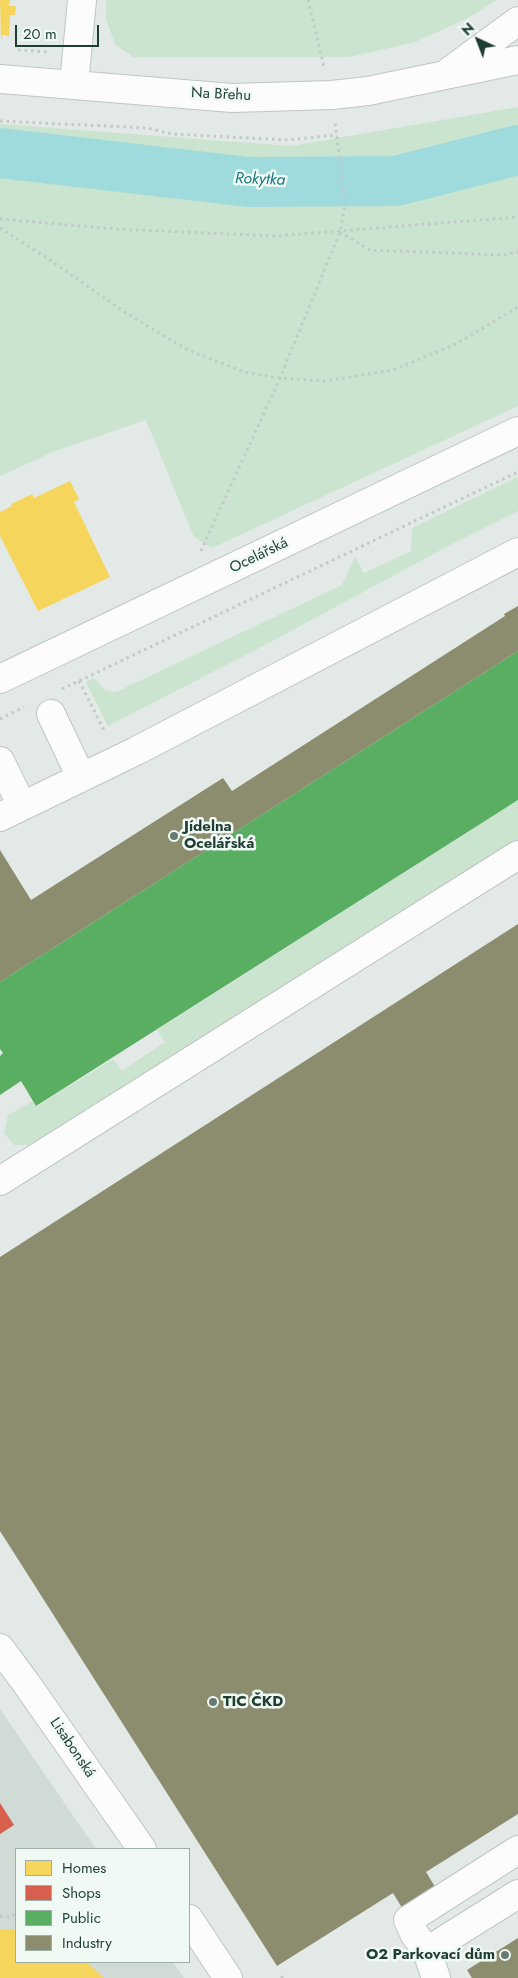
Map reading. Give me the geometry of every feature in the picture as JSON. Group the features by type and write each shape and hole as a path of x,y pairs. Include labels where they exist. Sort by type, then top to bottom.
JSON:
{"street":[{"path":"74,85 82,0"},
{"name":"Na Břehu","path":"441,77 518,21"},
{"name":"Na Břehu","path":"0,78 232,98 332,95 368,91 518,60"},
{"name":"Ocelářská","path":"0,679 518,431"},
{"path":"0,761 11,812 136,751 518,552"},
{"path":"39,710 81,777"},
{"path":"0,1181 518,855"},
{"name":"Lisabonská","path":"0,1648 141,1848"},
{"path":"436,1978 427,1951 415,1935 408,1920 518,1850"},
{"path":"427,1951 518,1894"},
{"path":"190,1921 228,1978"}],"path":[{"path":"308,0 332,95"},
{"path":"0,121 148,128 171,134 288,140 337,135 345,204 340,232 280,378 202,548 192,588"},
{"path":"0,219 115,229 275,236 518,217"},
{"path":"0,228 126,313 188,350 244,372 280,378 325,381 393,370 456,344 518,307"},
{"path":"340,232 370,250 503,255 518,252"},
{"path":"62,689 518,472"},
{"path":"79,681 104,730"},
{"path":"0,719 39,710"},
{"path":"0,1916 8,1917 15,1914"}],"shaded area":[{"path":"0,1709 95,1848 15,1848 15,1963 174,1963 184,1978 0,1978"}],"green space":[{"path":"106,0 497,0 466,19 415,42 350,57 133,57 115,44 106,19"},
{"path":"518,107 518,406 212,548 194,537 146,420 55,451 0,476 0,124 291,146"},
{"path":"518,477 518,511 108,726 86,682 94,678 106,691 116,692 342,585 355,557 364,573 411,551 412,528"},
{"path":"518,800 518,840 39,1145 14,1145 4,1133 8,1115 33,1101 37,1106 113,1059 122,1071 165,1042 157,1030"}],"building: Homes":[{"path":"0,0 10,0 9,6 16,6 15,15 10,15 9,36 2,35 1,41"},
{"path":"70,481 79,499 74,502 110,577 38,611 0,536 0,512 12,506 11,504 32,494 34,498"},
{"path":"0,1929 15,1930 15,1963 88,1963 104,1978 0,1978"}],"building: Shops":[{"path":"0,1803 14,1825 0,1834"}],"building: Public":[{"path":"518,651 518,800 36,1106 21,1081 0,1095 0,1056 3,1053 0,1049 0,982"}],"building: Industry":[{"path":"518,606 518,651 0,982 0,850 31,900 223,778 232,791"},
{"path":"518,924 518,1814 426,1872 437,1890 404,1911 393,1893 277,1966 0,1531 0,1257"},
{"name":"O2 Parkovací dům","path":"518,1938 518,1978 472,1978 467,1970"}],"waterway":[{"name":"Rokytka","path":"0,153 249,182 396,181 518,150"}],"place":[{"name":"Jídelna Ocelářská","path":"174,836"},
{"name":"TIC ČKD","path":"213,1702"},
{"name":"O2 Parkovací dům","path":"505,1955"}]}
